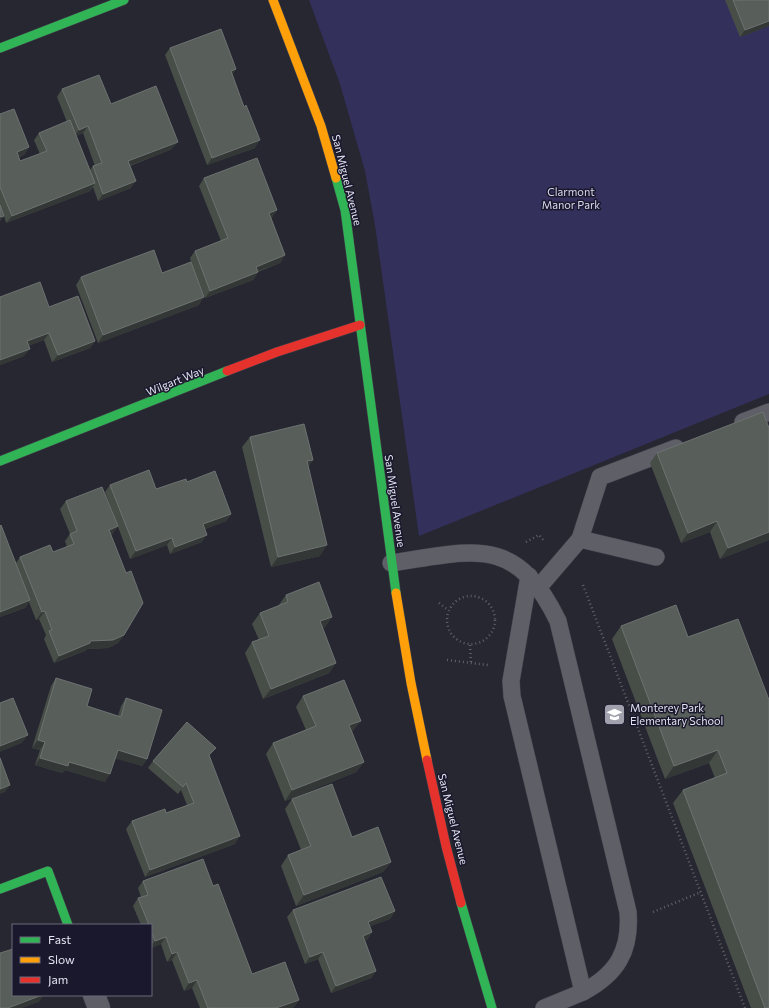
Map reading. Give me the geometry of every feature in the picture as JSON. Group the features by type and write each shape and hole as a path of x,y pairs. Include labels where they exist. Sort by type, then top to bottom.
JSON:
{"street":[{"path":"0,48 124,0"},
{"name":"San Miguel Avenue","path":"273,0 321,126 345,210 391,563 411,683 427,762 472,942 492,1008"},
{"name":"Wilgart Way","path":"0,461 106,421 271,355 360,325"},
{"path":"0,889 48,871 68,924"},
{"path":"94,996 99,1008"}],"lane":[{"path":"725,429 769,412"},
{"path":"582,992 512,696 511,681 533,582 580,538 600,477 688,443"},
{"path":"580,538 656,557"},
{"path":"391,563 467,552 483,552 496,555 510,562 533,582 558,621 628,912 629,928 627,942 617,965 597,985 544,1008"}],"path":[{"path":"583,585 745,1008"},
{"path":"467,596 482,599 493,611 495,619 491,634 485,640 470,645 462,643 450,633 446,617 448,610 460,598 467,596"},
{"path":"439,603 448,610"},
{"path":"470,645 471,663"},
{"path":"447,660 493,666"},
{"path":"647,914 701,892"}],"green space":[{"name":"Clarmont Manor Park","path":"309,0 769,0 769,394 419,536 375,225 365,171 340,84"}],"building":[{"path":"733,0 769,0 769,21 745,30"},
{"path":"221,29 236,69 231,71 244,107 246,105 260,140 212,158 170,48"},
{"path":"99,75 111,104 156,86 178,142 128,161 136,181 103,194 93,166 102,163 88,126 79,130 62,89"},
{"path":"14,109 29,147 17,152 20,161 47,151 39,133 70,120 95,183 12,216 0,187 0,114"},
{"path":"257,158 277,210 269,213 285,255 256,267 258,272 210,291 195,251 228,238 204,178"},
{"path":"0,205 4,216 0,217"},
{"path":"154,250 162,273 191,262 204,297 103,335 81,277"},
{"path":"40,282 49,307 78,296 95,341 58,355 49,333 27,341 30,349 0,360 0,297"},
{"path":"763,412 769,428 769,532 728,548 717,521 688,533 657,453"},
{"path":"304,424 313,460 307,461 327,545 278,557 250,437"},
{"path":"149,470 156,489 186,479 187,482 215,471 231,514 203,524 207,535 175,547 172,538 136,551 110,485"},
{"path":"102,487 118,526 109,530 126,573 131,571 143,603 124,635 113,640 90,641 90,643 59,656 49,631 52,630 45,611 42,612 20,557 50,545 53,552 74,544 70,534 77,531 66,501"},
{"path":"1,525 30,600 0,612 0,526"},
{"path":"319,582 332,617 320,621 336,663 271,689 252,642 269,636 260,613 288,602 286,595"},
{"path":"676,605 688,637 738,619 769,700 769,1008 765,1008 683,790 727,773 718,750 674,766 621,626"},
{"path":"56,678 92,689 87,706 121,717 126,698 162,710 147,759 118,750 110,774 69,762 68,766 40,758 45,742 38,740"},
{"path":"344,680 361,721 349,725 364,762 292,790 273,743 316,726 303,696"},
{"path":"13,698 28,735 0,746 0,703"},
{"path":"187,722 216,748 209,755 240,836 150,870 132,821 165,809 166,813 194,803 186,783 183,787 153,761"},
{"path":"0,758 10,785 0,789"},
{"path":"332,784 352,837 378,827 391,862 304,895 288,855 311,846 292,799"},
{"path":"203,859 213,886 218,884 252,974 285,962 299,1000 276,1008 208,1008 197,980 189,983 177,952 172,954 166,937 155,941 152,934 152,924 149,924 138,898 148,895 143,881"},
{"path":"381,877 395,911 368,922 372,932 363,936 376,971 336,986 323,952 310,957 293,910"},
{"path":"12,949 12,996 39,996 8,1008 0,1008 0,953"}],"traffic: fast":[{"path":"0,48 124,0"},
{"path":"336,178 345,210 396,593"},
{"path":"0,461 227,371"},
{"path":"0,889 48,871 68,924"},
{"path":"461,903 492,1008"}],"traffic: slow":[{"path":"273,0 321,126 336,178"},
{"path":"396,593 411,683 427,760"}],"traffic: jam":[{"path":"227,371 277,352 360,325"},
{"path":"427,760 446,846 461,903"}],"place":[{"name":"Monterey Park Elementary School","path":"614,714"}]}
